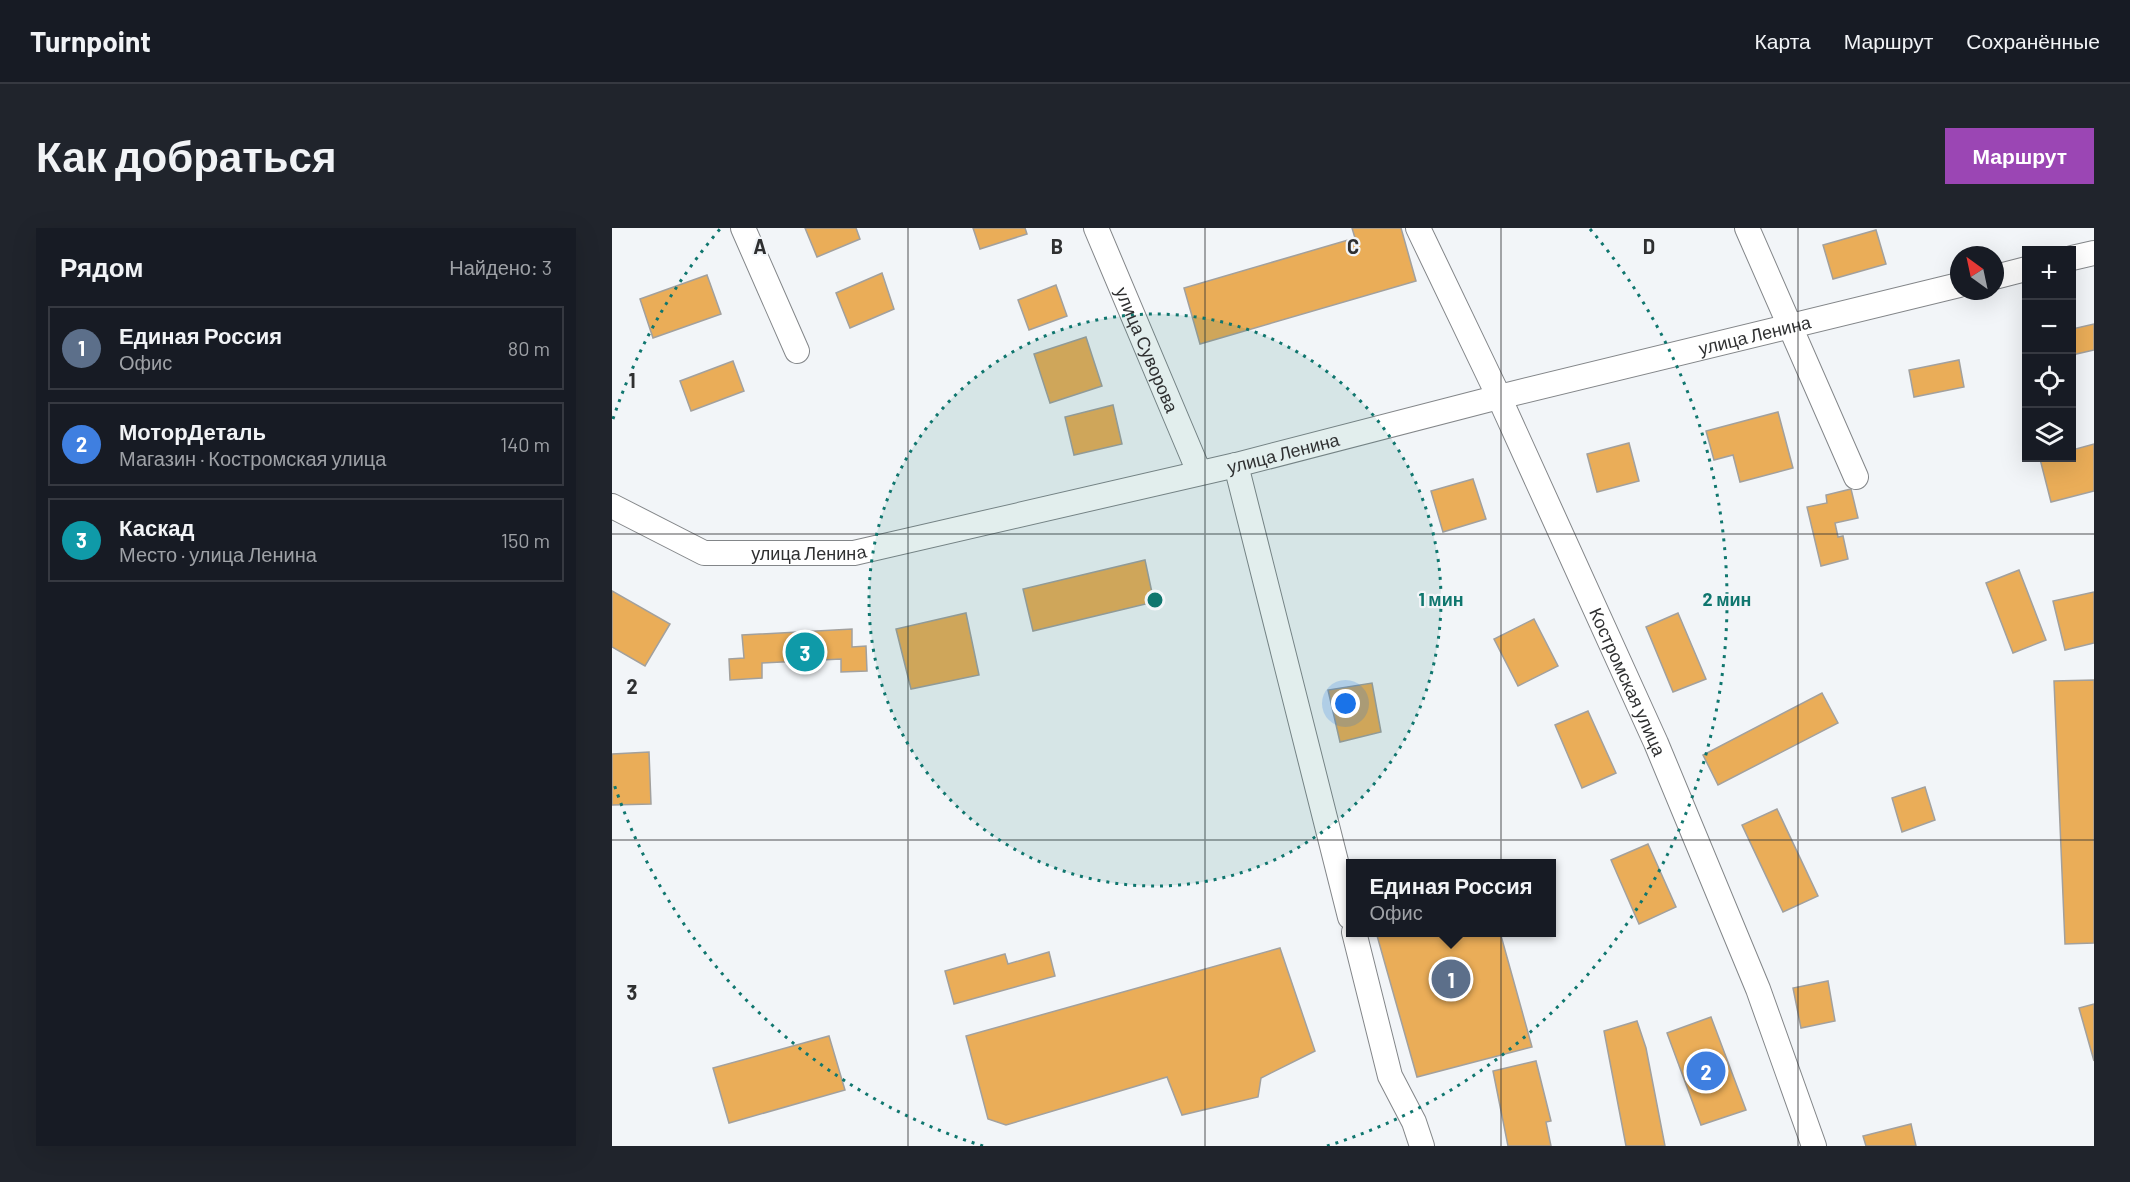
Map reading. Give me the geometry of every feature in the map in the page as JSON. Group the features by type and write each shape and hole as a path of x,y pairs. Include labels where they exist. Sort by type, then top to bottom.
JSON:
{"street":[{"path":"743,228 797,351"},
{"name":"улица Суворова","path":"1096,228 1199,472"},
{"name":"Костромская улица","path":"1418,228 1499,397 1656,743 1758,989 1814,1146"},
{"path":"1747,228 1856,477"},
{"path":"2076,257 2094,253"},
{"path":"2004,275 2022,270"},
{"name":"улица Ленина","path":"612,506 704,553 854,553 1236,465 1499,397 1950,287"},
{"path":"1236,465 1346,901"},
{"path":"1355,937 1390,1076 1414,1122 1422,1146"}],"building":[{"path":"805,228 856,228 860,239 817,257"},
{"path":"973,228 1025,228 1027,234 980,249"},
{"path":"1352,228 1401,228 1416,281 1200,344 1184,288 1355,238"},
{"path":"1876,230 1886,264 1833,279 1823,245"},
{"path":"882,273 894,309 850,328 836,293"},
{"path":"707,275 721,314 653,338 640,299"},
{"path":"1056,285 1067,316 1029,330 1018,300"},
{"path":"2094,324 2094,350 2076,354 2076,328"},
{"path":"1086,337 1102,386 1050,403 1034,354"},
{"path":"1959,360 1964,387 1914,397 1909,370"},
{"path":"733,361 744,391 691,411 680,381"},
{"path":"1113,405 1122,444 1074,455 1065,417"},
{"path":"1778,412 1793,468 1740,482 1733,455 1714,460 1706,431"},
{"path":"1629,443 1639,481 1597,492 1587,454"},
{"path":"2094,444 2094,491 2051,502 2041,462 2076,462 2076,449"},
{"path":"1473,479 1486,519 1443,532 1431,491"},
{"path":"1851,489 1858,518 1835,523 1838,537 1843,536 1848,559 1821,566 1807,507 1827,503 1826,495"},
{"path":"1145,560 1154,602 1033,631 1023,589"},
{"path":"2019,570 2046,640 2013,653 1986,583"},
{"path":"612,591 670,624 645,666 612,647"},
{"path":"2094,592 2094,643 2065,650 2053,601"},
{"path":"966,613 979,675 911,689 896,629"},
{"path":"1678,613 1706,679 1673,692 1646,627"},
{"path":"1534,619 1558,666 1518,686 1494,639"},
{"path":"852,629 852,647 866,646 867,671 841,672 841,659 762,663 762,678 730,680 729,659 744,658 742,635"},
{"path":"2094,680 2094,943 2065,944 2054,681"},
{"path":"1372,683 1381,732 1340,742 1328,690"},
{"path":"1822,693 1838,723 1718,785 1703,755"},
{"path":"1588,711 1616,773 1582,788 1555,725"},
{"path":"649,752 651,804 612,805 612,754"},
{"path":"1925,787 1935,820 1902,832 1892,798"},
{"path":"1777,809 1818,896 1783,912 1742,825"},
{"path":"1648,844 1676,907 1639,924 1611,860"},
{"path":"1377,937 1501,937 1532,1047 1417,1077"},
{"path":"1280,948 1315,1051 1261,1078 1258,1097 1182,1115 1167,1077 1006,1125 988,1119 966,1036"},
{"path":"1049,952 1055,976 954,1004 945,971 1005,954 1008,964"},
{"path":"1828,981 1835,1021 1801,1028 1793,988"},
{"path":"2094,1004 2094,1061 2079,1008"},
{"path":"1711,1017 1746,1110 1701,1125 1667,1033"},
{"path":"1637,1021 1646,1048 1665,1146 1626,1146 1604,1031"},
{"path":"829,1036 845,1090 729,1123 713,1068"},
{"path":"1536,1061 1551,1121 1546,1122 1551,1146 1508,1146 1493,1071"},
{"path":"1911,1124 1916,1146 1866,1146 1863,1136"}],"place":[{"name":"Каскад","path":"805,652"},
{"name":"Единая Россия","path":"1451,979"},
{"name":"МоторДеталь","path":"1706,1071"}]}
